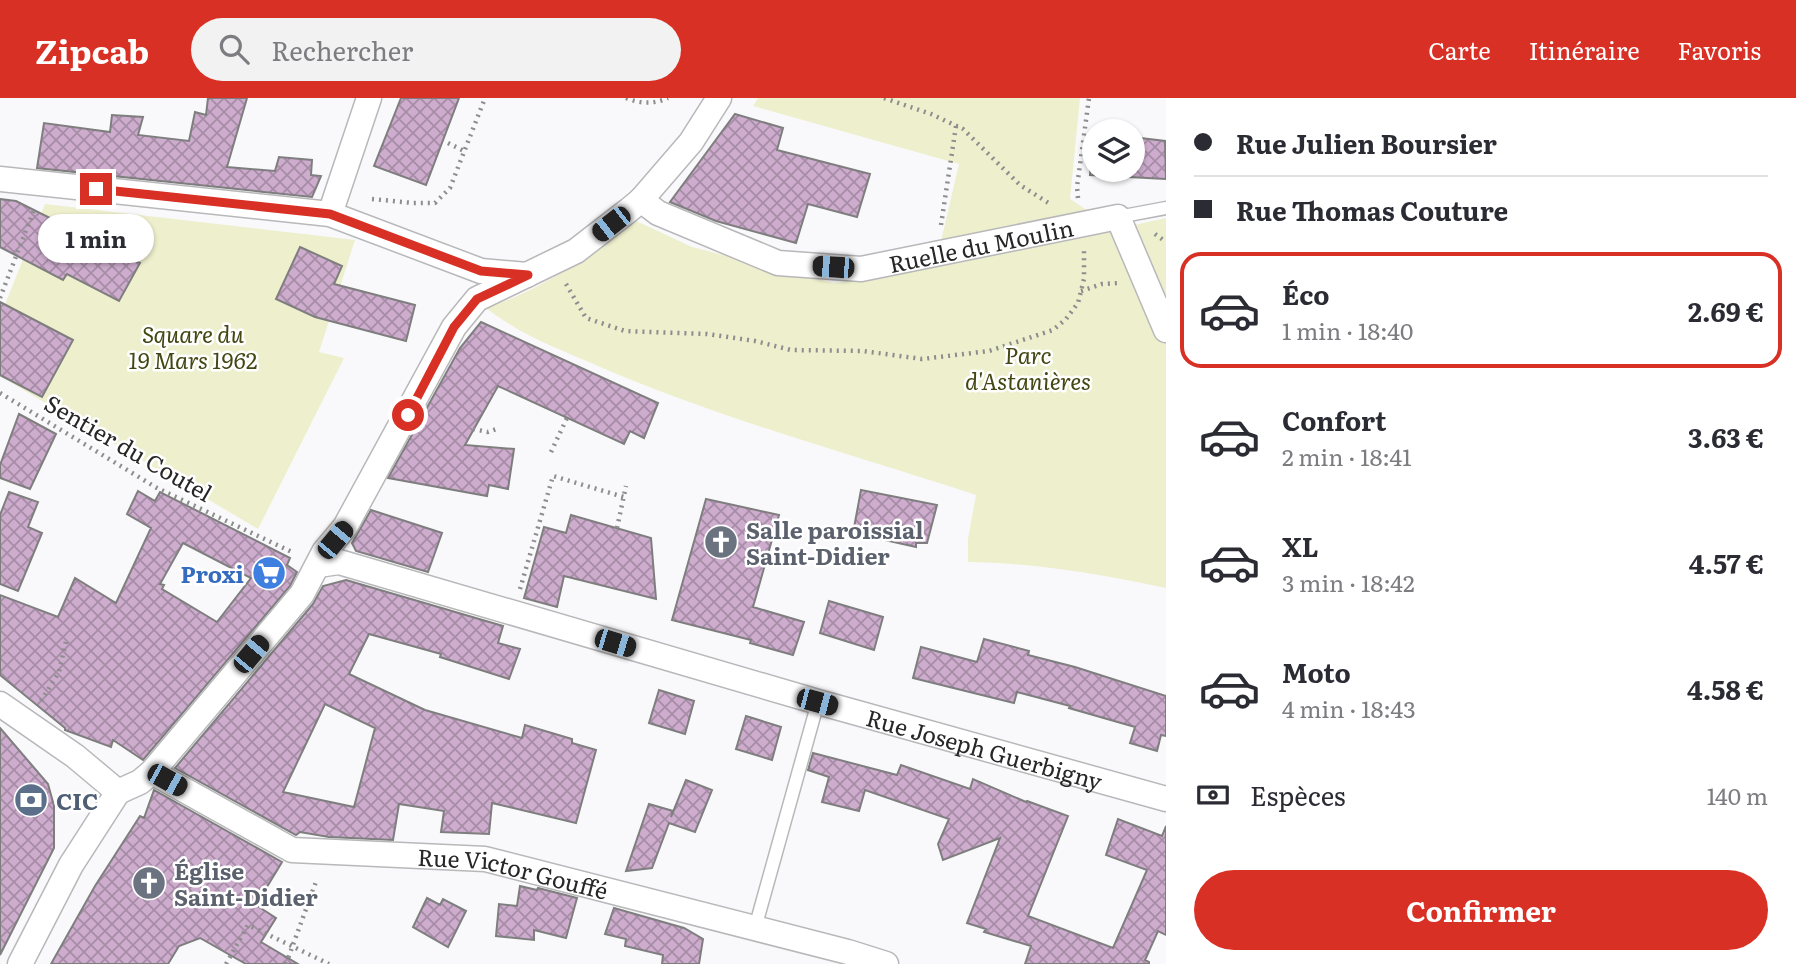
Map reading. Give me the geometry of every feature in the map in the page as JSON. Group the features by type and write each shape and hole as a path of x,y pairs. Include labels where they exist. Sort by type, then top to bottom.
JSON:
{"street":[{"path":"333,204 369,98"},
{"path":"20,964 71,865 118,792 140,782 152,772 302,594 324,552 345,527 454,327 477,299 576,251 641,200 691,142 719,98"},
{"path":"0,179 333,204 481,271 528,275"},
{"name":"Ruelle du Moulin","path":"641,200 658,213 778,263 861,269 1118,217"},
{"path":"1118,217 1166,330"},
{"name":"Rue Joseph Guerbigny","path":"318,565 338,562 817,702 1166,799"},
{"path":"0,704 75,756 118,792"},
{"name":"Rue Victor Gouffé","path":"152,772 292,850 485,859 886,964"}],"lane":[{"name":"Ruelle du Moulin","path":"1118,217 1166,208"},
{"path":"755,928 817,702"}],"path":[{"path":"333,204 435,203 450,188 485,98"},
{"path":"626,98 636,102 659,102 668,98"},
{"path":"884,98 931,114 963,129 1020,185 1080,224"},
{"path":"553,262 586,318 625,331 707,334 755,341 791,350 863,351 922,359 989,351 1053,330 1078,303 1084,279 1084,250 1077,187 1089,98"},
{"path":"936,254 956,126"},
{"path":"448,143 464,151"},
{"path":"0,298 44,184"},
{"path":"1081,291 1116,283 1147,287"},
{"name":"Sentier du Coutel","path":"0,393 157,488 318,565"},
{"path":"551,452 567,418"},
{"path":"473,429 488,432 499,428"},
{"path":"514,614 553,476 624,497"},
{"path":"617,528 626,486"},
{"path":"27,722 59,672 67,637"},
{"path":"286,964 328,852"},
{"path":"226,964 248,925 329,964"}],"green space":[{"name":"Parc d'Astanières","path":"758,98 1080,98 1070,199 1116,229 1166,218 1166,588 1067,570 968,562 968,539 976,495 737,419 644,385 540,341 513,327 486,308 544,283 602,246 634,220 692,247 834,283 935,267 959,164 753,106"},
{"name":"Square du 19 Mars 1962","path":"45,204 355,240 319,352 344,358 258,529 0,376 0,317"}],"building":[{"path":"208,98 247,98 227,167 275,171 279,157 312,160 311,175 321,176 312,197 37,168 44,123 110,132 112,115 143,117 138,135 189,141 195,112 206,115"},
{"path":"401,98 459,98 426,185 374,166"},
{"path":"735,114 783,128 777,150 870,174 857,217 808,204 796,243 716,221 670,202"},
{"path":"1145,139 1165,141 1166,179 1145,178"},
{"path":"0,199 16,201 140,263 119,301 67,274 63,280 0,247"},
{"path":"300,247 342,266 334,284 415,305 406,341 315,317 276,299"},
{"path":"0,302 73,340 42,397 0,375"},
{"path":"481,322 658,403 644,438 630,431 624,444 498,386 465,445 514,449 508,489 489,485 487,496 388,478 460,348"},
{"path":"19,414 56,434 30,489 0,478 0,465"},
{"path":"861,490 937,505 927,543 916,543 916,547 853,533"},
{"path":"138,491 155,501 160,492 290,558 287,565 297,572 290,586 143,760 113,740 111,747 65,730 0,675 0,595 58,617 75,578 116,603 151,528 127,514","holes":["183,543 251,578 217,622 162,589 164,585 160,584"]},
{"path":"9,492 38,502 28,527 42,533 18,591 0,584 0,515"},
{"path":"706,499 779,515 753,607 804,622 793,655 750,643 751,640 672,620"},
{"path":"371,510 442,533 428,572 356,551 352,543"},
{"path":"571,515 651,538 656,599 564,576 557,607 524,598 544,527 566,533"},
{"path":"346,580 503,626 498,643 520,649 509,679 440,657 441,654 369,634 349,674 425,710 522,738 525,725 572,739 572,743 596,750 576,823 492,803 489,834 441,832 444,811 399,804 393,840 329,837 300,832 296,835 175,768 313,604 323,586","holes":["325,704 375,728 354,807 283,792"]},
{"path":"829,601 883,617 874,650 820,633"},
{"path":"984,639 1029,651 1028,655 1166,696 1166,736 1161,735 1157,751 1130,743 1135,727 1069,708 1070,706 1017,692 1014,703 913,678 921,647 977,662"},
{"path":"659,690 694,701 685,734 649,723"},
{"path":"746,716 781,727 772,760 736,749"},
{"path":"0,728 48,784 54,806 54,848 0,955"},
{"path":"813,753 897,775 901,765 970,789 973,779 1026,802 1068,816 1028,916 1113,948 1147,870 1106,855 1118,819 1162,836 1166,826 1166,935 1158,931 1145,960 1149,964 1025,964 1031,946 984,932 986,929 967,923 1000,838 943,860 938,844 949,819 865,790 859,811 822,802 829,777 808,770"},
{"path":"686,780 712,790 695,832 669,823 652,868 626,871 649,804 673,811 671,817"},
{"name":"Église Saint-Didier","path":"154,790 282,862 256,905 276,918 261,942 298,964 246,964 200,938 179,946 168,964 51,964 95,886 140,816 144,818"},
{"path":"520,886 577,898 566,938 534,930 534,940 496,936 499,904 517,906"},
{"path":"427,898 440,905 443,899 466,911 448,947 413,927"},
{"path":"614,908 684,928 703,939 699,964 662,964 663,955 625,946 626,939 605,934"}],"place":[{"name":"Salle paroissial Saint-Didier","path":"721,542"},
{"name":"Proxi","path":"269,573"},
{"name":"CIC","path":"31,800"},
{"name":"Église Saint-Didier","path":"149,883"}],"route":[{"path":"96,189 330,214 481,271 528,275 477,299 454,327 408,415"}]}
